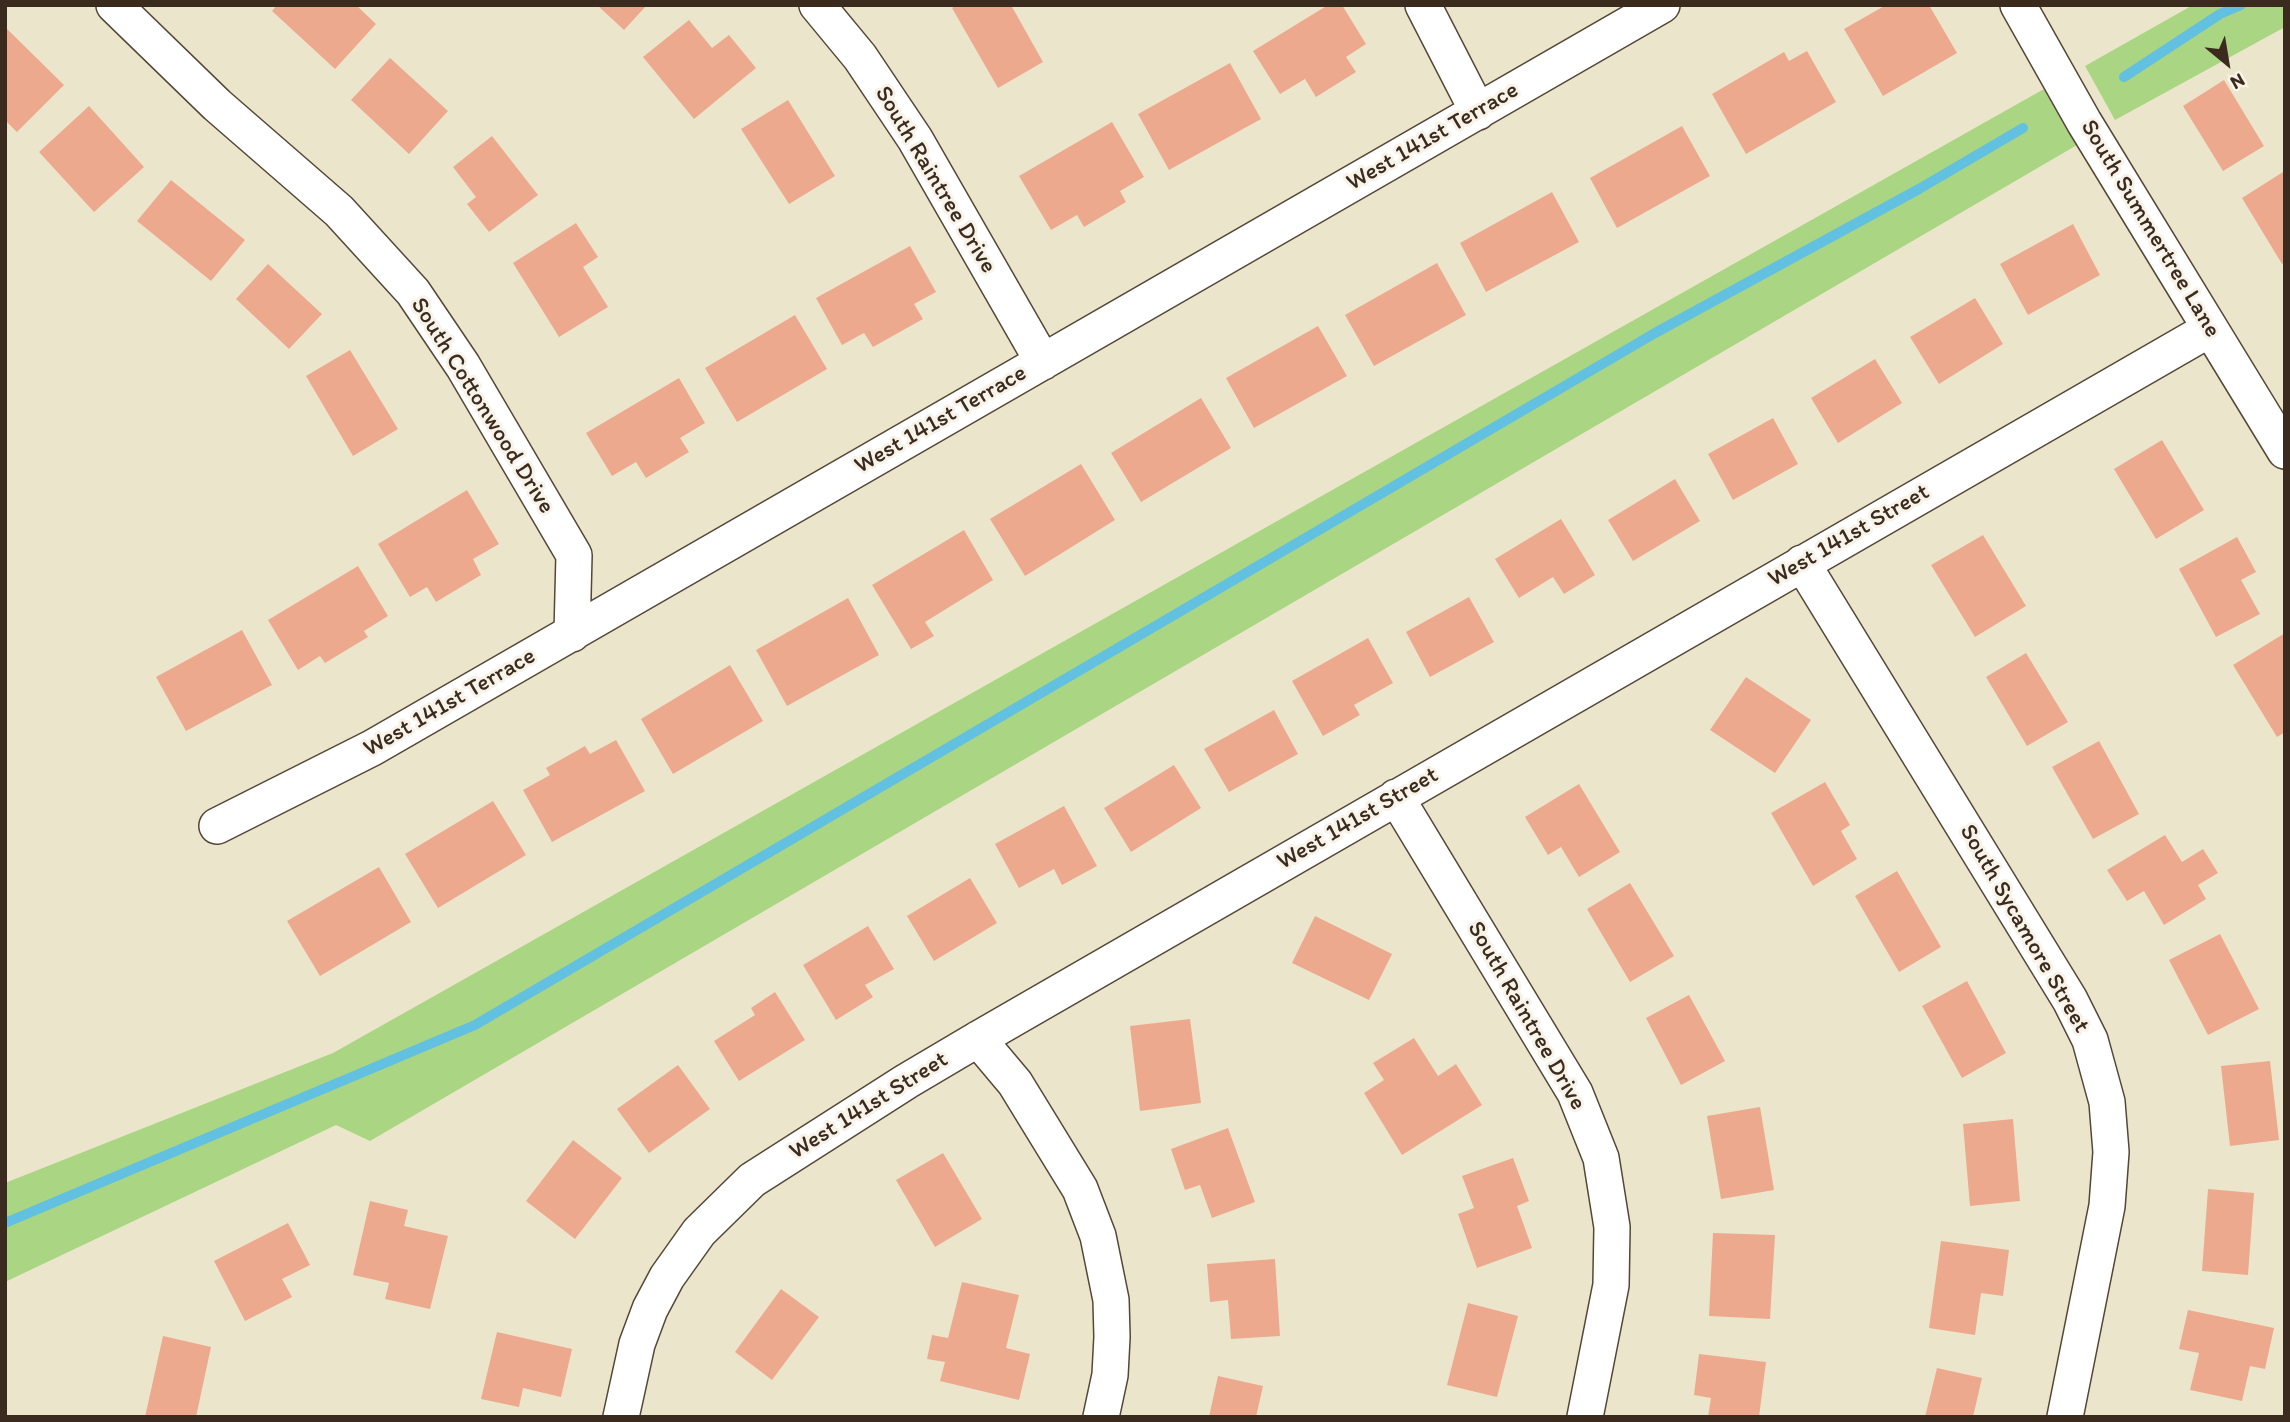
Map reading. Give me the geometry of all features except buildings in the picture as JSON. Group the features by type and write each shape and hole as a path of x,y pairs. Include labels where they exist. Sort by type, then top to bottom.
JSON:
{"street":[{"name":"South Cottonwood Drive","path":"114,5 217,106 339,211 413,292 463,366 574,555 572,634"},
{"name":"South Raintree Drive","path":"817,5 860,57 915,139 1042,362"},
{"path":"1423,5 1478,112"},
{"name":"West 141st Terrace","path":"217,827 372,748 1662,5"},
{"name":"South Summertree Lane","path":"2018,5 2084,122 2285,451"},
{"name":"West 141st Street","path":"621,1417 637,1344 667,1277 699,1232 752,1180 978,1039 2210,329"},
{"name":"South Sycamore Street","path":"1802,563 2070,1000 2090,1040 2107,1102 2111,1152 2107,1206 2065,1417"},
{"name":"South Raintree Drive","path":"1396,797 1575,1093 1601,1158 1612,1227 1611,1285 1585,1417"},
{"path":"978,1039 1015,1083 1037,1118 1080,1189 1098,1236 1111,1300 1112,1337 1110,1375 1101,1417"}],"green space":[{"path":"2193,5 2285,5 2285,27 2115,120 2085,66"},
{"path":"2044,89 2077,145 370,1141 336,1125 5,1282 5,1183 333,1053"}],"waterway":[{"path":"2124,77 2220,14 2241,5"},
{"path":"5,1223 475,1025 1655,333 1919,189 2023,128"}]}
